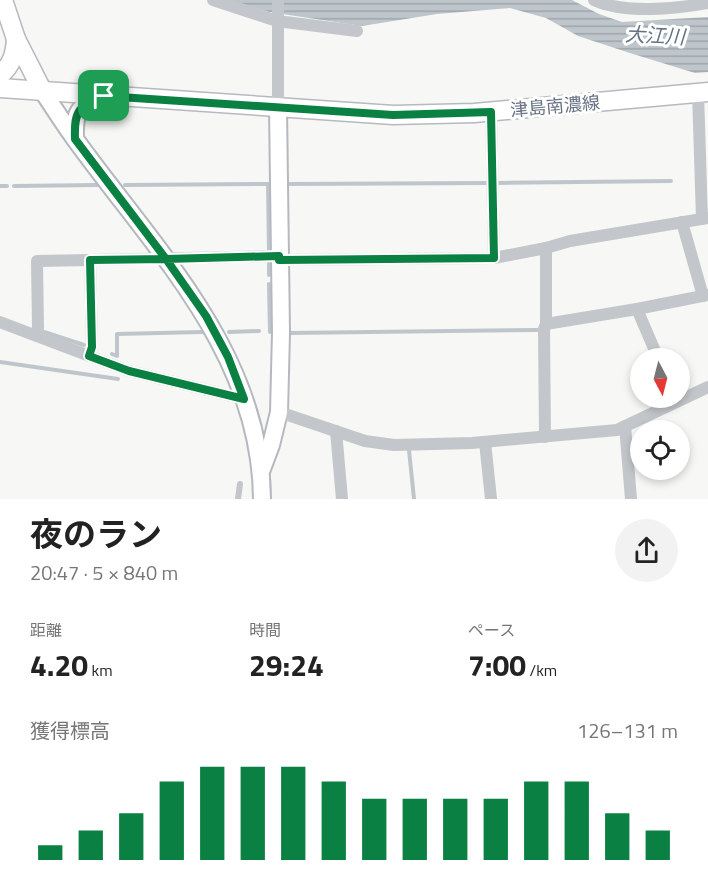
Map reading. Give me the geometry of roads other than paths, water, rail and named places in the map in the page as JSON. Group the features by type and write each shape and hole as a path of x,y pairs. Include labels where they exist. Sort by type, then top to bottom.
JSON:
{"main road":[{"path":"3,0 16,39 42,90"},
{"path":"0,75 11,62 16,39"},
{"name":"津島南濃線","path":"0,88 393,115 491,112 703,93"}],"street":[{"path":"213,0 278,19 357,31"},
{"path":"262,470 279,412 281,333 278,0"},
{"path":"594,0 604,5 620,8 671,8 708,3"},
{"path":"42,90 75,139 206,316 228,357 244,399 262,470 262,499"},
{"path":"36,334 38,328 37,261 494,258 570,241 705,218 703,93"},
{"path":"75,139 76,115 79,109 104,96"},
{"path":"491,112 494,258"},
{"path":"546,324 705,295 682,222"},
{"path":"545,437 546,248"},
{"path":"89,356 92,347 90,260"},
{"path":"638,309 654,348"},
{"path":"0,322 129,371 244,399"},
{"path":"690,394 708,387"},
{"path":"279,412 365,441 394,445 485,442 617,430 660,408"},
{"path":"625,426 632,499"},
{"path":"336,431 342,499"},
{"path":"485,442 491,499"}],"lane":[{"path":"238,499 240,484"}],"water":[{"name":"大江川","path":"227,0 572,0 599,14 622,22 708,17 708,72 695,73 633,54 578,36 546,18 510,8 437,14 362,26 269,12"}],"waterway":[{"path":"497,183 671,181"},
{"path":"288,184 488,183"},
{"path":"268,184 269,251"},
{"path":"125,185 270,184"},
{"path":"14,186 97,185"},
{"path":"0,186 7,186"},
{"path":"269,262 269,275"},
{"path":"269,284 270,332"},
{"path":"289,333 537,330"},
{"path":"229,332 259,331"},
{"path":"44,332 84,345"},
{"path":"112,354 117,356 117,334 202,332"},
{"path":"0,362 118,379"},
{"path":"409,450 414,499"}]}
